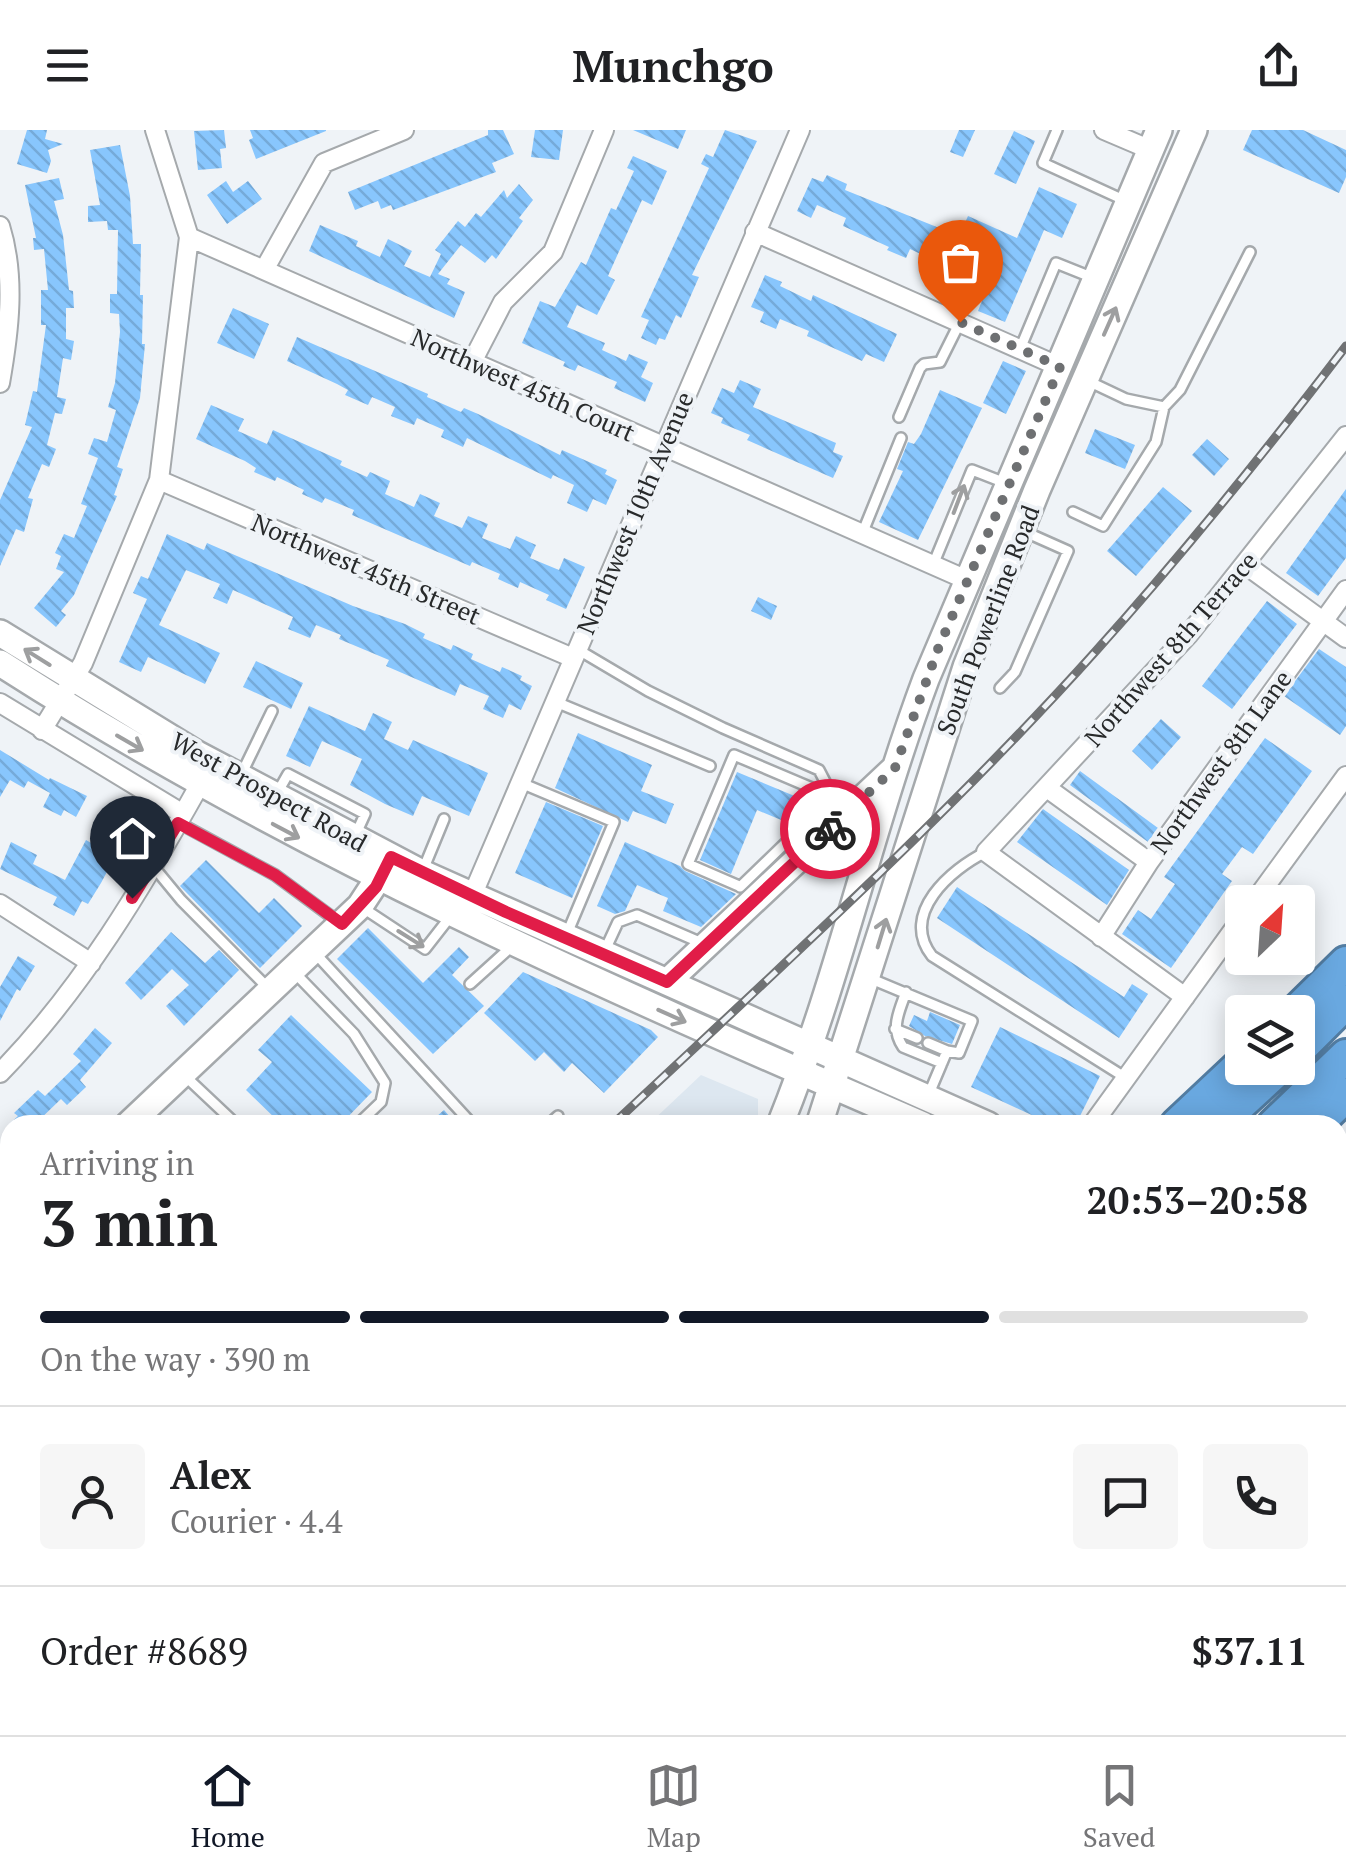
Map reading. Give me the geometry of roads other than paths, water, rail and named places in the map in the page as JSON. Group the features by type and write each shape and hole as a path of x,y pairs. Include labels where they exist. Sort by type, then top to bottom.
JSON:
{"highway":[{"path":"1313,995 1346,963"},
{"path":"1315,1033 1346,1002"},
{"path":"1284,1115 1346,1056"},
{"path":"1188,1115 1225,1080"},
{"path":"1228,1115 1261,1085"},
{"path":"1325,1115 1346,1095"}],"main road":[{"name":"South Powerline Road","path":"823,1115 952,708 1021,530 1194,130"},
{"name":"South Powerline Road","path":"784,1115 926,679 1155,140"},
{"path":"1078,325 1080,367 1086,380"},
{"path":"1060,367 1072,411"},
{"name":"West Prospect Road","path":"0,633 67,690 200,784 385,868 422,873 965,1115"},
{"name":"West Prospect Road","path":"0,662 67,690 354,838 385,868 452,914 900,1115"},
{"path":"667,982 707,944 746,893 840,804 895,768"},
{"path":"139,1115 351,915 385,868"}],"street":[{"path":"42,730 67,690 159,480 189,237 155,130"},
{"path":"264,270 324,163 404,130"},
{"path":"472,362 502,302 553,252 604,130"},
{"name":"Northwest 10th Avenue","path":"472,896 800,130"},
{"path":"1104,130 1155,140"},
{"path":"0,226 8,252 8,334 0,383"},
{"path":"755,232 1060,367"},
{"name":"Northwest 45th Court","path":"189,237 967,580"},
{"name":"Northwest 8th Terrace","path":"986,852 1189,634 1346,436"},
{"name":"Northwest 45th Street","path":"159,480 575,653"},
{"path":"1246,566 1346,638"},
{"name":"Northwest 8th Lane","path":"1101,937 1149,862 1346,590"},
{"path":"0,703 181,818"},
{"path":"1266,885 1346,776"},
{"path":"0,1073 43,1029 91,964 200,784"},
{"path":"1047,788 1149,862"},
{"path":"986,852 1185,996"},
{"path":"0,904 91,964"},
{"path":"1099,1115 1225,941"}],"lane":[{"path":"1057,130 1043,163 1130,202"},
{"path":"1073,512 1103,526 1156,442 1164,407 1180,390 1250,252"},
{"path":"1020,349 1056,263 1086,275"},
{"path":"898,417 920,368 940,362 960,322"},
{"path":"1086,380 1126,399 1164,407"},
{"path":"862,534 902,438"},
{"path":"934,565 972,470 1009,484"},
{"path":"1000,688 1016,672 1068,551 1021,530"},
{"path":"575,653 819,770 840,804"},
{"path":"556,702 710,766"},
{"path":"240,777 272,711"},
{"path":"746,893 688,864 734,755 840,804"},
{"path":"521,782 614,822 565,938"},
{"path":"181,818 275,875 425,948 452,914"},
{"path":"422,873 444,819"},
{"path":"986,852 960,865 938,887 922,922 926,948 932,956 1126,1078"},
{"path":"153,866 204,925 271,990"},
{"path":"604,954 618,922 637,915 707,944"},
{"path":"470,984 514,944"},
{"path":"313,950 464,1115"},
{"path":"292,970 354,1034 386,1083 380,1102 368,1115"},
{"path":"868,978 972,1020 959,1053 928,1043"},
{"path":"906,992 895,1029 903,1046 942,1064"},
{"path":"895,1029 917,1038"},
{"path":"927,1098 946,1051"},
{"path":"182,1074 226,1115"}],"railway":[{"path":"623,1115 859,893 1038,714 1192,540 1346,346"}]}
